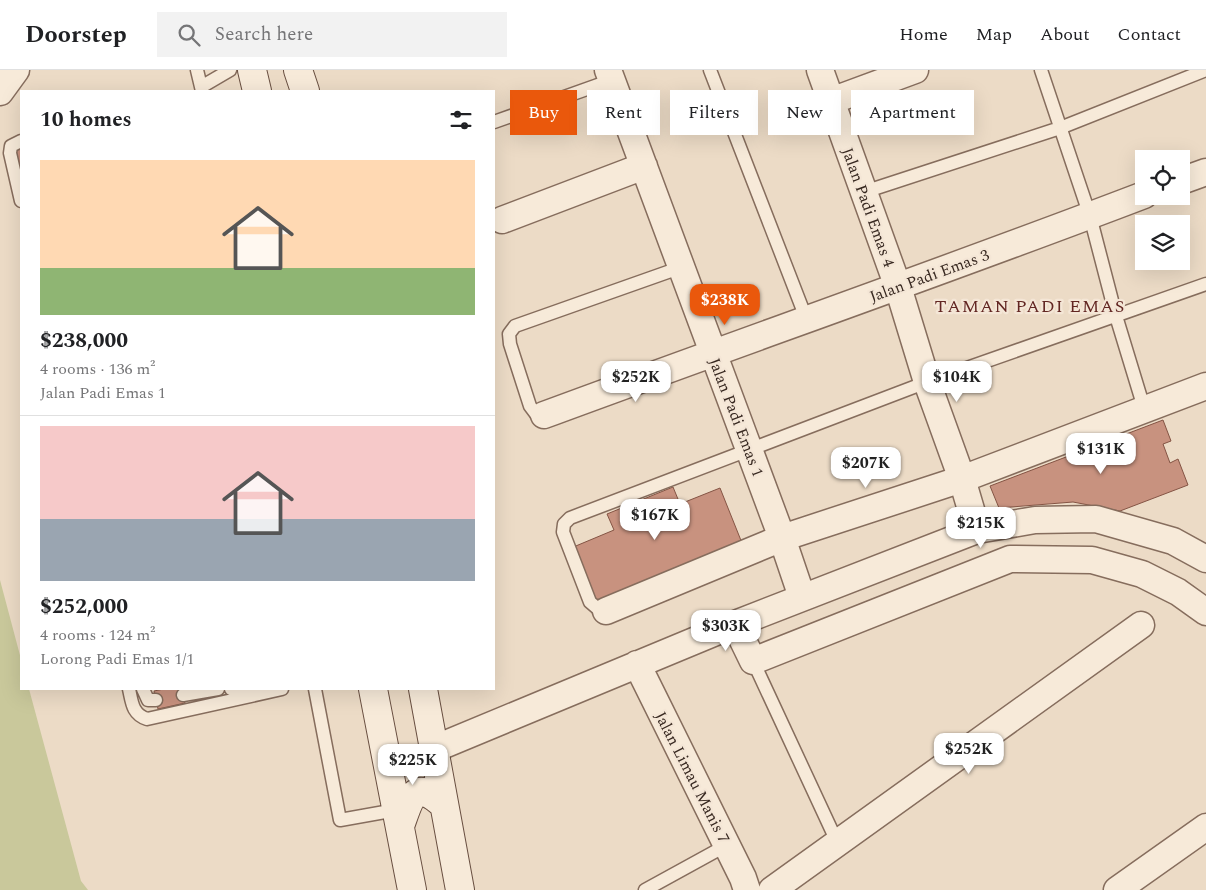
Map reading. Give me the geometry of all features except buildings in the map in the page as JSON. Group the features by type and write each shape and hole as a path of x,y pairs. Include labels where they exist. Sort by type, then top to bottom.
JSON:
{"main road":[{"path":"252,70 257,90"},
{"path":"298,70 305,90"},
{"path":"373,690 412,890"},
{"path":"423,690 460,890"},
{"path":"398,818 410,799 416,794 431,793 444,805"}],"street":[{"path":"0,92 16,70"},
{"name":"Jalan Padi Emas 4","path":"820,70 827,90"},
{"path":"841,97 915,70"},
{"name":"Jalan Padi Emas 1","path":"612,75 802,597"},
{"name":"Jalan Padi Emas 4","path":"841,129 898,287 927,382 962,479 977,530"},
{"path":"498,219 644,166"},
{"path":"1190,178 1206,172"},
{"name":"Jalan Padi Emas 3","path":"544,415 806,318 898,287 1135,198"},
{"path":"606,611 782,538 962,479 1144,408 1206,386"},
{"path":"434,748 802,597 977,530 1035,520 1096,519 1173,541 1206,558"},
{"path":"735,624 754,661 1010,559 1092,560 1142,574 1178,592 1206,612"},
{"path":"772,890 1141,625"},
{"name":"Jalan Limau Manis 7","path":"637,664 727,845 747,890"},
{"path":"1117,890 1206,827"}],"lane":[{"path":"197,70 202,89 230,70"},
{"path":"710,70 806,318"},
{"path":"1041,70 1090,216 1116,316 1144,408"},
{"path":"864,192 1060,128 1206,70"},
{"path":"495,122 612,75"},
{"path":"20,142 11,146 10,153 20,196"},
{"path":"544,415 536,414 527,398 510,344 509,334 515,326 682,268"},
{"path":"606,611 597,608 590,602 563,532 564,524 570,518 927,382 1206,284"},
{"path":"754,661 838,844"},
{"path":"129,690 133,709 140,716 147,719 276,690"},
{"path":"143,690 148,700 156,700"},
{"path":"183,695 212,690"},
{"path":"237,690 256,693"},
{"path":"315,690 340,820 398,818"},
{"path":"644,890 727,845"}],"green space":[{"path":"0,580 20,655 20,690 29,690 81,881 88,890 0,890"}],"district":[{"name":"TAMAN PADI EMAS","path":"1030,306"}]}
